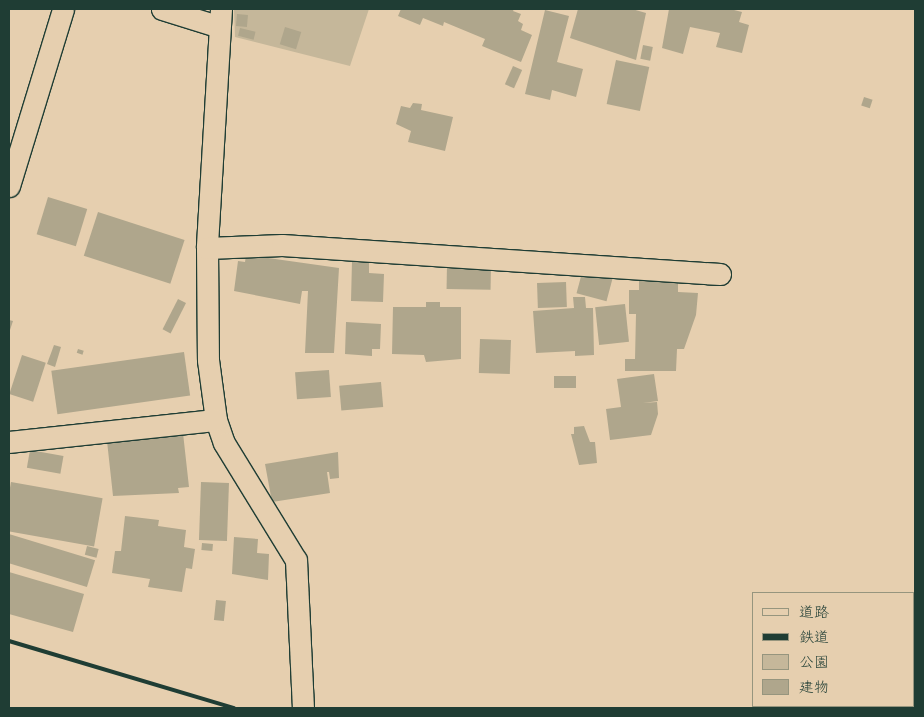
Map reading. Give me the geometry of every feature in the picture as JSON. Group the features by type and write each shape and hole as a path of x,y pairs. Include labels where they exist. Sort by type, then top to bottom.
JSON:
{"street":[{"path":"9,186 63,9"},
{"path":"162,9 219,18 207,248 208,360 216,420 224,443 248,486 296,560 303,708"},
{"path":"207,248 282,245 720,274"},
{"path":"9,442 216,420"}],"green space":[{"path":"234,9 369,9 350,66 235,37"}],"building":[{"path":"401,9 514,9 513,11 521,14 518,21 523,24 521,30 532,35 521,62 482,46 485,39 444,22 443,26 423,18 420,25 398,16"},
{"path":"578,9 632,9 646,13 636,60 570,38"},
{"path":"669,9 730,9 742,12 739,22 749,25 742,53 716,47 720,33 690,27 683,54 662,48"},
{"path":"545,10 569,16 557,62 583,69 576,97 552,90 550,100 525,94"},
{"path":"237,14 248,15 247,27 236,26"},
{"path":"285,27 301,32 296,49 280,44"},
{"path":"240,28 256,32 254,40 238,36"},
{"path":"643,45 653,47 650,61 640,59"},
{"path":"616,60 649,67 640,111 607,104"},
{"path":"513,66 522,70 514,88 505,84"},
{"path":"864,97 873,100 870,108 861,106"},
{"path":"413,103 422,104 421,110 453,117 445,151 408,142 411,131 396,124 401,106 410,108"},
{"path":"48,197 87,209 76,246 37,234"},
{"path":"98,212 185,240 170,284 84,256"},
{"path":"246,255 339,268 334,353 305,353 308,291 302,291 300,304 234,291 238,261 245,262"},
{"path":"352,261 369,262 369,273 384,274 383,302 351,301"},
{"path":"447,264 491,265 491,290 447,289"},
{"path":"583,269 613,277 606,301 577,293"},
{"path":"639,280 678,281 678,292 698,293 696,315 684,349 677,349 676,371 625,371 625,359 635,359 636,314 629,314 629,290 639,290"},
{"path":"566,282 567,307 538,308 537,283"},
{"path":"573,297 585,297 586,308 593,308 594,355 575,356 575,351 536,353 533,311 574,308"},
{"path":"178,299 186,303 171,333 163,329"},
{"path":"426,302 440,302 440,307 461,307 461,359 426,362 424,355 392,354 393,307 426,307"},
{"path":"625,304 629,342 599,345 595,307"},
{"path":"9,320 13,321 9,333"},
{"path":"346,322 381,324 380,349 372,349 372,356 345,354"},
{"path":"480,339 511,340 510,374 479,373"},
{"path":"54,345 61,347 55,367 47,364"},
{"path":"78,349 84,351 82,355 77,353"},
{"path":"184,352 190,396 57,414 51,371"},
{"path":"22,355 46,363 33,402 9,394"},
{"path":"329,370 331,397 297,399 295,372"},
{"path":"654,374 658,401 643,403 657,402 658,414 651,435 610,440 606,409 621,407 617,379"},
{"path":"554,376 576,376 576,388 554,388"},
{"path":"381,382 383,407 341,411 339,386"},
{"path":"584,426 590,442 595,442 597,463 579,465 571,434 574,434 574,427"},
{"path":"183,433 189,487 178,488 179,493 113,496 107,441"},
{"path":"30,450 63,456 60,474 27,468"},
{"path":"338,452 339,478 330,479 329,472 327,472 330,493 272,502 265,464"},
{"path":"11,482 103,498 94,546 9,531 9,493"},
{"path":"201,482 229,483 227,541 199,540"},
{"path":"125,516 159,520 158,526 186,530 184,547 195,549 192,569 186,568 182,592 148,587 150,579 112,573 115,551 121,551"},
{"path":"9,534 95,560 87,587 9,563"},
{"path":"234,537 258,539 257,553 269,554 268,580 232,574"},
{"path":"202,543 213,544 212,551 201,550"},
{"path":"87,546 99,549 96,558 85,555"},
{"path":"9,572 84,594 73,632 9,614"},
{"path":"216,600 226,601 224,621 214,620"}],"railway":[{"path":"9,641 234,708"}]}
